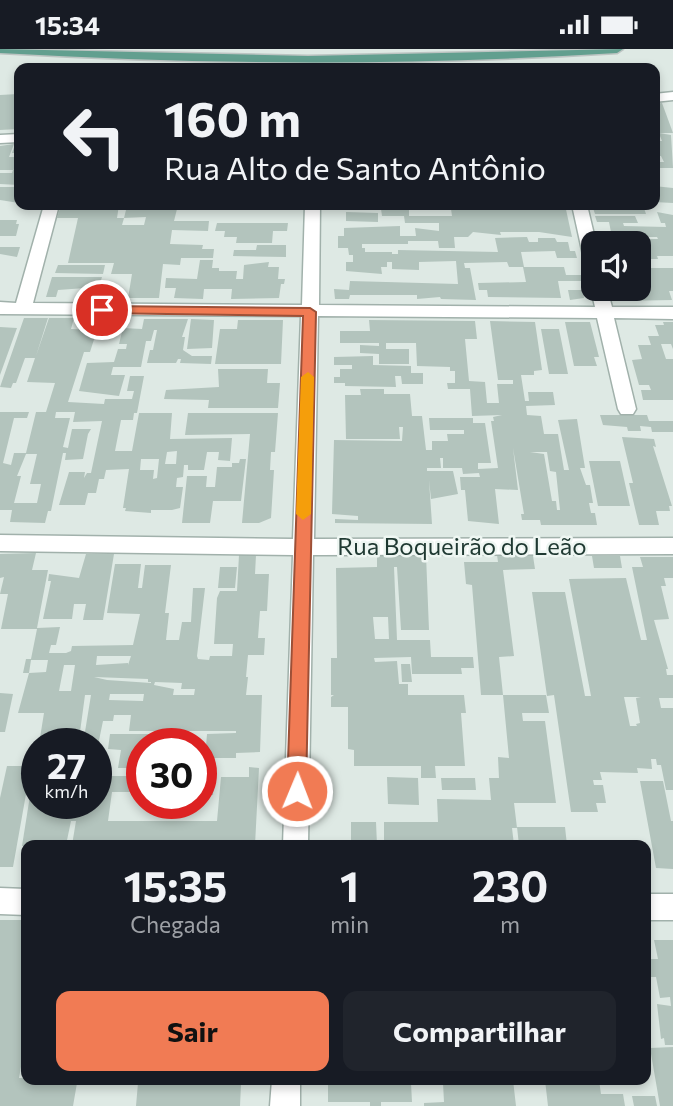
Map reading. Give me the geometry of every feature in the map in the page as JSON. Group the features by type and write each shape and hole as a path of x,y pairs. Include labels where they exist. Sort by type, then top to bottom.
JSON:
{"main road":[{"path":"0,49 297,63"},
{"path":"345,63 617,49"}],"street":[{"path":"23,309 50,210"},
{"path":"295,840 313,210"},
{"path":"580,210 585,231"},
{"path":"602,301 626,409"},
{"path":"0,308 673,313"},
{"name":"Rua Boqueirão do Leão","path":"0,543 303,547 673,546"},
{"path":"0,901 21,902"},
{"path":"651,907 673,907"},
{"path":"285,1106 286,1085"}],"building":[{"path":"14,94 14,129 0,130 0,95"},
{"path":"662,103 673,133 660,133"},
{"path":"660,133 671,135 673,168 660,168 660,162 664,162 660,156"},
{"path":"14,144 9,157 14,157 14,170 0,170 0,146"},
{"path":"14,170 14,185 0,184 0,173 12,173"},
{"path":"0,187 14,187 14,202 0,200"},
{"path":"660,187 673,188 673,203 660,202"},
{"path":"59,210 118,210 117,218 124,218 126,210 177,210 174,221 209,221 208,231 172,230 170,244 203,245 202,249 214,249 213,258 181,258 180,265 163,264 159,298 128,298 132,274 111,274 114,263 68,263 78,218 57,218","holes":["146,217 144,225 122,225 124,218"]},
{"path":"381,210 409,210 409,216 452,216 451,210 566,210 572,237 539,232 500,232 501,235 473,232 468,237 454,237 455,248 439,248 438,241 408,241 408,244 362,244 362,248 365,248 365,252 392,254 398,254 398,250 498,252 495,238 527,237 529,242 538,242 538,238 555,238 557,242 568,242 570,251 575,251 577,258 557,258 555,251 521,252 524,267 564,267 566,275 581,275 581,281 558,281 561,298 488,297 487,290 479,290 478,283 526,282 523,267 509,267 507,262 464,263 465,268 470,268 476,300 440,297 417,299 417,295 350,295 349,299 335,299 334,289 349,290 350,281 458,284 456,261 419,262 419,270 392,269 392,262 387,262 387,267 381,267 382,274 346,271 346,262 353,262 353,255 349,255 348,248 338,248 338,236 344,236 344,228 400,226 400,236 416,236 415,228 439,231 439,223 405,223 404,216 382,216"},
{"path":"594,210 645,210 646,214 595,214"},
{"path":"346,212 378,213 378,222 346,221"},
{"path":"657,212 673,215 673,256 657,256 658,259 651,259 651,239 658,239 651,237 651,231 611,231 609,222 597,222 595,216 635,216 638,223 623,223 624,226 666,227 665,223 661,223"},
{"path":"0,220 17,220 16,224 19,224 16,236 0,236"},
{"path":"217,223 288,223 287,231 273,231 272,243 236,243 237,237 224,237 225,231 215,231"},
{"path":"257,245 286,245 286,257 233,256 234,250 256,250"},
{"path":"0,247 20,247 17,257 0,254"},
{"path":"200,260 213,260 212,268 219,268 219,271 237,271 236,279 243,279 244,265 269,262 268,267 279,267 278,279 285,279 284,284 281,284 279,298 231,299 232,289 204,289 203,299 174,298 176,288 165,288 166,278 197,279"},
{"path":"58,265 105,265 103,274 55,273"},
{"path":"651,268 673,268 673,291 669,291 672,300 651,300"},
{"path":"52,277 102,277 99,287 58,290 56,297 46,297"},
{"path":"568,290 581,290 581,298 570,300"},
{"path":"24,318 48,318 36,356 49,318 74,318 71,329 97,330 90,352 84,352 68,402 104,404 105,399 132,399 134,391 127,391 130,376 144,376 137,413 134,413 133,420 121,420 115,451 132,451 139,413 172,413 170,439 232,438 230,461 218,460 219,452 207,452 204,470 188,470 188,465 184,465 183,477 177,478 176,487 183,487 180,508 151,510 151,513 125,511 126,508 123,508 129,469 106,470 104,479 99,479 96,493 88,493 85,505 59,505 69,472 85,472 84,478 87,473 91,473 102,421 73,422 75,412 56,412 55,418 70,418 63,447 68,448 72,429 91,429 83,459 65,460 66,453 63,453 51,511 48,511 45,523 10,522 12,510 0,510 0,412 29,412 27,418 14,418 3,463 11,465 14,453 26,453 36,412 46,412 55,383 27,382 35,358 25,358 16,383 13,383 11,388 0,387","holes":["177,451 176,464 165,464 167,452","26,454 37,454 30,484 41,484 37,503 14,503 21,476 17,476","141,459 159,459 157,478 153,479 154,470 140,470"]},
{"path":"100,318 125,319 124,323 99,323"},
{"path":"144,319 188,319 182,337 185,337 183,350 192,356 212,356 211,364 180,363 181,359 176,363 147,363 150,350 153,350 157,330 154,330 151,341 146,341 141,367 113,367 111,375 125,375 119,396 79,391 87,363 114,362 118,349 126,349 127,344 119,344 123,328 142,329"},
{"path":"191,319 214,320 212,348 187,349"},
{"path":"238,320 283,320 281,364 215,364 220,329 237,329"},
{"path":"369,320 475,321 477,339 465,339 469,381 485,382 487,403 499,403 497,384 513,384 513,380 498,380 490,321 535,322 542,370 534,371 534,375 521,375 525,401 529,401 528,392 553,392 555,405 526,406 527,415 541,416 544,434 558,434 564,470 569,470 558,420 577,419 585,468 580,468 586,485 590,485 593,503 589,503 591,513 595,513 597,525 541,525 540,520 522,520 521,514 524,514 513,448 518,490 495,489 499,524 468,521 465,490 461,490 460,477 480,477 479,473 463,474 462,468 443,468 443,458 440,458 441,468 427,468 427,471 453,471 458,494 431,499 429,480 432,524 335,523 335,519 358,520 358,516 332,514 334,440 402,441 403,427 399,427 400,439 346,439 345,395 361,395 360,389 384,389 384,394 410,394 412,416 422,416 426,450 432,450 432,441 448,441 447,434 464,434 464,430 430,430 429,418 473,418 473,423 485,423 491,463 478,463 478,469 498,468 491,421 494,421 493,417 502,415 472,416 470,389 448,389 447,383 455,383 455,371 450,371 450,367 417,366 416,343 386,343 386,349 409,349 409,364 379,364 379,354 360,353 360,345 379,346 379,343 340,343 340,331 370,331","holes":["530,452 547,452 550,471 556,472 560,510 557,510 556,501 552,501 544,454"]},
{"path":"565,322 590,322 599,357 594,357 597,366 574,366"},
{"path":"663,322 673,322 673,349 671,344 661,344 666,359 673,359 673,400 643,400 641,390 651,390 649,385 639,385 632,360 642,359 638,345 651,345 648,336 659,336 655,325 664,325"},
{"path":"0,327 17,328 0,375"},
{"path":"541,329 559,329 568,374 549,374"},
{"path":"373,356 373,365 411,366 411,373 423,373 423,384 402,384 401,376 395,376 396,387 345,386 345,383 334,383 334,377 340,377 340,369 352,369 352,365 334,365 334,357"},
{"path":"218,369 268,369 267,383 280,383 278,408 208,408 209,400 164,399 166,390 219,387"},
{"path":"188,413 278,413 275,452 271,452 270,470 274,470 271,518 259,523 242,523 250,434 185,435"},
{"path":"600,415 647,415 649,421 673,421 673,432 652,432 651,427 640,426 641,431 628,431 627,427 603,425"},
{"path":"622,437 654,439 656,447 653,446 672,506 669,506 670,511 656,511 659,525 639,525"},
{"path":"240,459 246,459 241,501 213,501 210,523 182,523 187,476 207,476 206,487 215,487 217,467 232,467 232,463 239,463"},
{"path":"589,461 620,461 630,506 598,506"},
{"path":"36,553 32,570 48,570 37,628 60,627 56,645 51,645 49,653 66,653 71,651 72,646 133,645 140,614 107,613 115,564 141,564 138,588 142,588 145,565 171,565 165,613 169,613 166,640 179,640 182,622 191,622 193,588 205,588 198,659 232,656 233,644 214,644 217,598 220,591 237,591 239,555 256,555 255,574 269,574 267,611 260,611 258,638 265,638 264,655 248,655 246,677 246,695 262,695 260,752 236,753 236,758 217,758 217,734 236,731 217,731 217,728 129,728 131,715 114,715 113,721 103,721 102,728 86,728 91,695 85,695 81,728 42,728 44,713 18,713 29,673 23,673 26,659 31,659 37,629 1,629 8,594 0,594 4,577 0,578 0,554","holes":["97,656 131,656 128,665 96,665","31,660 48,660 46,672 29,673","64,665 75,665 71,691 59,691","94,677 148,679 151,683 107,680","155,682 182,683 181,689 195,689 194,695 173,695 174,689 154,685","110,694 144,694 143,701 109,700"]},
{"path":"86,554 114,554 103,620 83,620 86,604 74,604 72,619 43,619 51,581 48,581 49,574 79,578"},
{"path":"377,555 426,555 429,630 401,630 397,567 394,567 397,640 430,640 431,657 473,657 474,668 461,668 462,674 412,674 411,657 374,658 375,662 397,661 399,684 408,684 408,695 464,695 466,713 461,713 465,766 435,766 436,778 421,778 421,766 354,766 354,750 348,749 348,707 331,707 331,697 334,695 331,695 331,658 337,658 336,568 377,567","holes":["373,617 388,617 389,639 375,639"]},
{"path":"497,555 533,556 535,569 503,570 514,656 499,657 503,695 481,695 472,585 466,584 464,562 498,562"},
{"path":"592,556 620,556 622,568 594,568"},
{"path":"640,557 673,557 673,578 664,578 666,586 661,586 669,619 654,620 668,669 667,675 673,675 673,698 659,698 661,708 673,708 673,790 666,790 661,765 657,765 656,759 651,759 652,769 637,768 638,773 600,772 602,780 593,780 594,785 603,785 606,803 596,803 598,812 571,812 554,695 547,696 532,592 565,592 585,696 591,696 569,579 626,578 641,640 647,640 632,567 643,567","holes":["624,697 641,697 636,698 640,723 630,726"]},
{"path":"220,567 237,567 235,588 218,588"},
{"path":"401,664 410,664 412,682 402,682"},
{"path":"0,693 13,694 5,732 0,732"},
{"path":"503,695 546,695 549,713 522,713 523,721 545,721 556,803 514,803 517,828 512,828 513,840 384,840 384,822 438,822 437,799 491,800 489,778 499,778 498,757 509,758"},
{"path":"112,734 126,734 126,768 118,768 121,750 112,749"},
{"path":"7,766 21,766 22,819 13,867 0,867 0,798"},
{"path":"249,767 259,768 255,840 73,840 76,821 71,821 67,840 23,840 26,819 217,821 221,777 249,777"},
{"path":"112,776 126,776 126,792 112,792"},
{"path":"387,777 418,778 419,805 388,804"},
{"path":"441,778 475,778 476,790 442,790"},
{"path":"640,781 663,781 673,821 673,869 656,868"},
{"path":"351,822 376,822 377,840 351,840"},
{"path":"517,827 565,827 566,840 518,840"},
{"path":"0,920 21,920 21,1085 77,1085 73,1106 0,1106"},
{"path":"654,940 673,940 673,1045 665,1045 664,1038 661,1039 657,1004 671,1006 670,997 660,998 656,977 651,977 651,959 658,959"},
{"path":"673,1047 673,1106 660,1106 651,1048"},
{"path":"138,1085 241,1085 240,1106 136,1106"},
{"path":"328,1085 411,1085 412,1102 381,1102 381,1106 370,1106 370,1102 328,1102"},
{"path":"443,1085 514,1085 516,1106 424,1106 424,1103 444,1102"},
{"path":"546,1085 600,1085 601,1094 623,1094 625,1106 548,1106"},
{"path":"632,1096 655,1096 657,1106 634,1106"}],"slow traffic":[{"path":"303,514 308,377"}],"route":[{"path":"102,310 310,312 297,791"}]}
